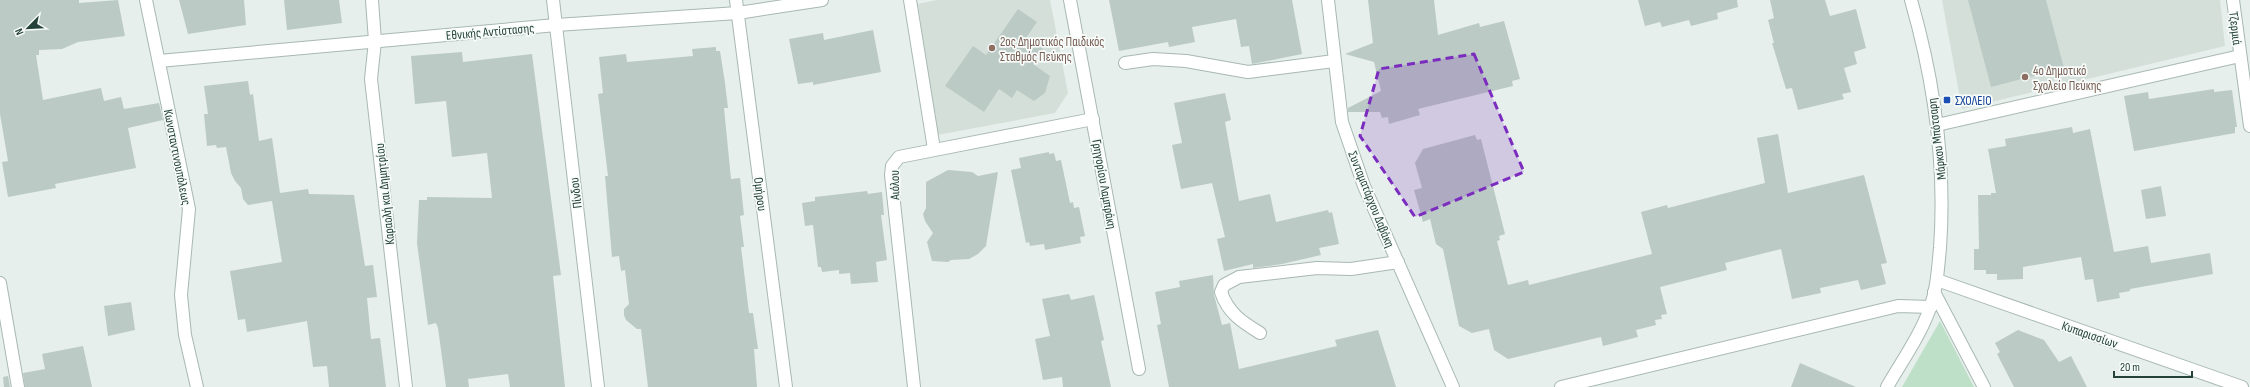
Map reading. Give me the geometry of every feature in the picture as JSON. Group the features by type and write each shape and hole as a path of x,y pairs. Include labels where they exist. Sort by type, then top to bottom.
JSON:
{"street":[{"name":"Κωνσταντινουπόλεως","path":"146,0 189,209 181,295 185,335 196,387"},
{"name":"Καραολή και Δημητρίου","path":"372,0 374,41 371,79 406,387"},
{"name":"Πίνδου","path":"553,0 598,387"},
{"name":"Ομήρου","path":"736,0 786,387"},
{"name":"Εθνικής Αντίστασης","path":"159,61 556,25 738,13 822,0"},
{"path":"910,0 934,149"},
{"name":"Γρηγορίου Λαμπράκη","path":"1070,0 1139,369"},
{"name":"Συνταματάρχου Δαβάκη","path":"1328,0 1342,122 1364,186 1453,387"},
{"name":"Μάρκου Μπότσαρη","path":"1886,387 1918,335 1931,307 1937,280 1943,209 1937,125 1919,27 1911,0"},
{"name":"Τζερμιά","path":"2232,0 2250,126"},
{"path":"1937,125 2240,56"},
{"path":"1125,63 1153,59 1186,61 1248,72 1334,62"},
{"name":"Αιόλου","path":"914,387 892,166 899,157 1093,119"},
{"path":"1260,333 1237,319 1225,304 1221,292 1224,285 1239,277 1317,268 1351,269 1398,262"},
{"name":"Κυπαρισσίων","path":"1937,280 2242,387"},
{"path":"0,283 18,387"},
{"path":"1934,292 1984,387"},
{"path":"1561,387 1898,306 1931,307"}],"highlighted area":[{"path":"1474,54 1524,172 1415,217 1360,136 1379,69"}],"shaded area":[{"name":"2ος Δημοτικός Παιδικός Σταθμός Πεύκης","path":"937,0 1050,0 1068,93 1055,113 937,135 918,4"},
{"name":"4o Δημοτικό Σχολείο Πεύκης","path":"1942,0 2220,0 2225,46 1962,109"}],"green space":[{"path":"1940,321 1974,387 1902,387"}],"building":[{"path":"0,0 79,0 79,3 118,0 125,36 78,42 62,49 39,50 39,55 36,55 43,100 101,88 104,101 121,97 124,109 159,103 163,120 128,128 136,168 55,184 56,188 8,197 2,162 8,161 0,114"},
{"path":"179,0 244,0 246,25 188,34"},
{"path":"284,0 339,0 342,23 287,30"},
{"path":"1109,0 1292,0 1302,54 1252,64 1249,46 1241,47 1236,19 1192,27 1195,42 1169,47 1168,42 1119,51"},
{"path":"1368,0 1434,0 1438,35 1479,23 1480,27 1504,21 1520,79 1512,81 1513,86 1418,109 1420,115 1389,124 1388,117 1382,118 1380,112 1348,112 1348,108 1381,91 1374,62 1345,54 1373,43"},
{"path":"1638,0 1737,0 1738,7 1717,13 1718,19 1691,26 1689,20 1662,27 1660,22 1645,26"},
{"path":"1770,0 1825,0 1830,16 1856,9 1866,48 1854,52 1857,64 1844,68 1851,92 1842,94 1844,99 1798,110 1792,88 1786,89 1772,43 1774,43 1768,20 1774,18"},
{"path":"1968,0 2046,0 2064,68 1991,87"},
{"path":"1018,9 1037,22 1026,38 1043,49 1033,64 1050,76 1045,93 1034,101 1017,90 1012,98 999,89 984,112 945,86 973,46 986,55"},
{"path":"873,30 881,72 813,85 813,82 798,84 789,39 823,33 824,40"},
{"path":"716,47 716,51 720,51 728,108 724,108 731,179 740,178 744,215 740,216 744,247 741,247 749,313 753,313 758,349 754,349 757,387 648,387 641,329 637,329 626,320 624,315 624,309 629,304 625,270 621,271 619,256 612,257 605,176 608,176 598,94 603,93 599,57 626,54 627,62 693,56 692,49"},
{"path":"462,52 463,62 532,54 561,275 553,276 565,387 510,387 508,374 468,379 469,387 446,387 438,328 436,323 428,325 417,243 419,200 427,200 427,197 492,198 487,153 452,157 446,101 415,104 411,56"},
{"path":"248,81 250,95 253,94 259,141 272,138 280,193 308,189 309,194 354,195 365,266 373,265 377,297 367,298 371,339 380,338 386,387 329,387 327,366 313,367 307,321 247,332 245,319 238,320 230,271 282,262 272,201 248,205 243,199 241,188 231,173 226,147 217,148 216,145 207,146 204,114 208,114 204,86"},
{"path":"2214,89 2214,92 2232,90 2237,127 2235,127 2235,133 2134,151 2124,96 2148,92 2149,99"},
{"path":"1225,93 1231,120 1225,122 1239,201 1270,194 1276,222 1328,210 1329,213 1332,212 1339,244 1319,248 1321,255 1282,264 1253,268 1253,264 1224,271 1217,239 1225,237 1212,183 1181,189 1172,145 1182,143 1174,103"},
{"path":"2072,127 2073,133 2090,129 2114,252 2148,246 2151,263 2210,253 2213,274 2130,289 2130,291 2119,293 2120,298 2097,302 2093,279 2085,280 2081,257 2023,267 2023,279 1997,280 1997,274 1986,274 1986,270 1974,270 1974,249 1979,249 1978,195 1991,195 1991,193 1996,193 1988,149 2006,146 2005,139"},
{"path":"1778,134 1788,193 1864,175 1887,263 1881,264 1886,284 1861,290 1858,280 1820,288 1821,293 1792,299 1781,249 1725,263 1727,270 1660,287 1667,314 1661,315 1662,319 1655,320 1656,325 1636,330 1638,337 1603,346 1601,337 1508,359 1494,350 1489,329 1472,333 1459,326 1443,249 1436,244 1430,219 1423,222 1414,190 1422,188 1415,163 1423,149 1475,135 1477,140 1481,139 1505,234 1499,236 1500,240 1497,241 1508,285 1528,280 1529,285 1652,254 1641,212 1667,205 1668,208 1765,183 1757,138"},
{"path":"1049,152 1049,154 1054,153 1056,161 1061,160 1070,203 1073,202 1074,208 1079,207 1085,236 1080,237 1081,243 1045,250 1044,244 1030,246 1029,242 1026,243 1011,170 1021,168 1019,158"},
{"path":"948,170 972,172 978,176 998,172 986,246 978,254 969,259 951,260 948,262 932,261 927,242 933,233 925,221 923,214 926,208 926,182"},
{"path":"2161,186 2166,216 2146,219 2141,190"},
{"path":"867,191 868,194 882,192 884,215 881,215 887,260 876,262 878,282 851,284 850,273 839,274 839,270 822,272 821,267 818,267 813,225 805,226 802,203 815,201 815,197"},
{"path":"1213,275 1214,295 1222,325 1230,323 1239,369 1337,346 1335,340 1378,330 1396,387 1169,387 1157,325 1161,324 1155,292 1180,287 1179,281"},
{"path":"1069,294 1071,300 1094,295 1104,340 1101,341 1111,387 1063,387 1062,377 1043,380 1035,339 1050,336 1042,299"},
{"path":"131,302 135,330 108,336 104,306"},
{"path":"2018,330 2044,340 2059,362 2071,356 2087,387 2014,387 1997,354 2000,352 1995,343"},
{"path":"83,346 92,387 25,387 23,373 45,369 42,354"},
{"path":"1800,363 1856,387 1791,387"},
{"path":"8,376 10,387 4,387 3,377"}],"place":[{"name":"2ος Δημοτικός Παιδικός Σταθμός Πεύκης","path":"992,48"},
{"name":"4o Δημοτικό Σχολείο Πεύκης","path":"2025,77"},
{"name":"ΣΧΟΛΕΙΟ","path":"1947,100"}]}
